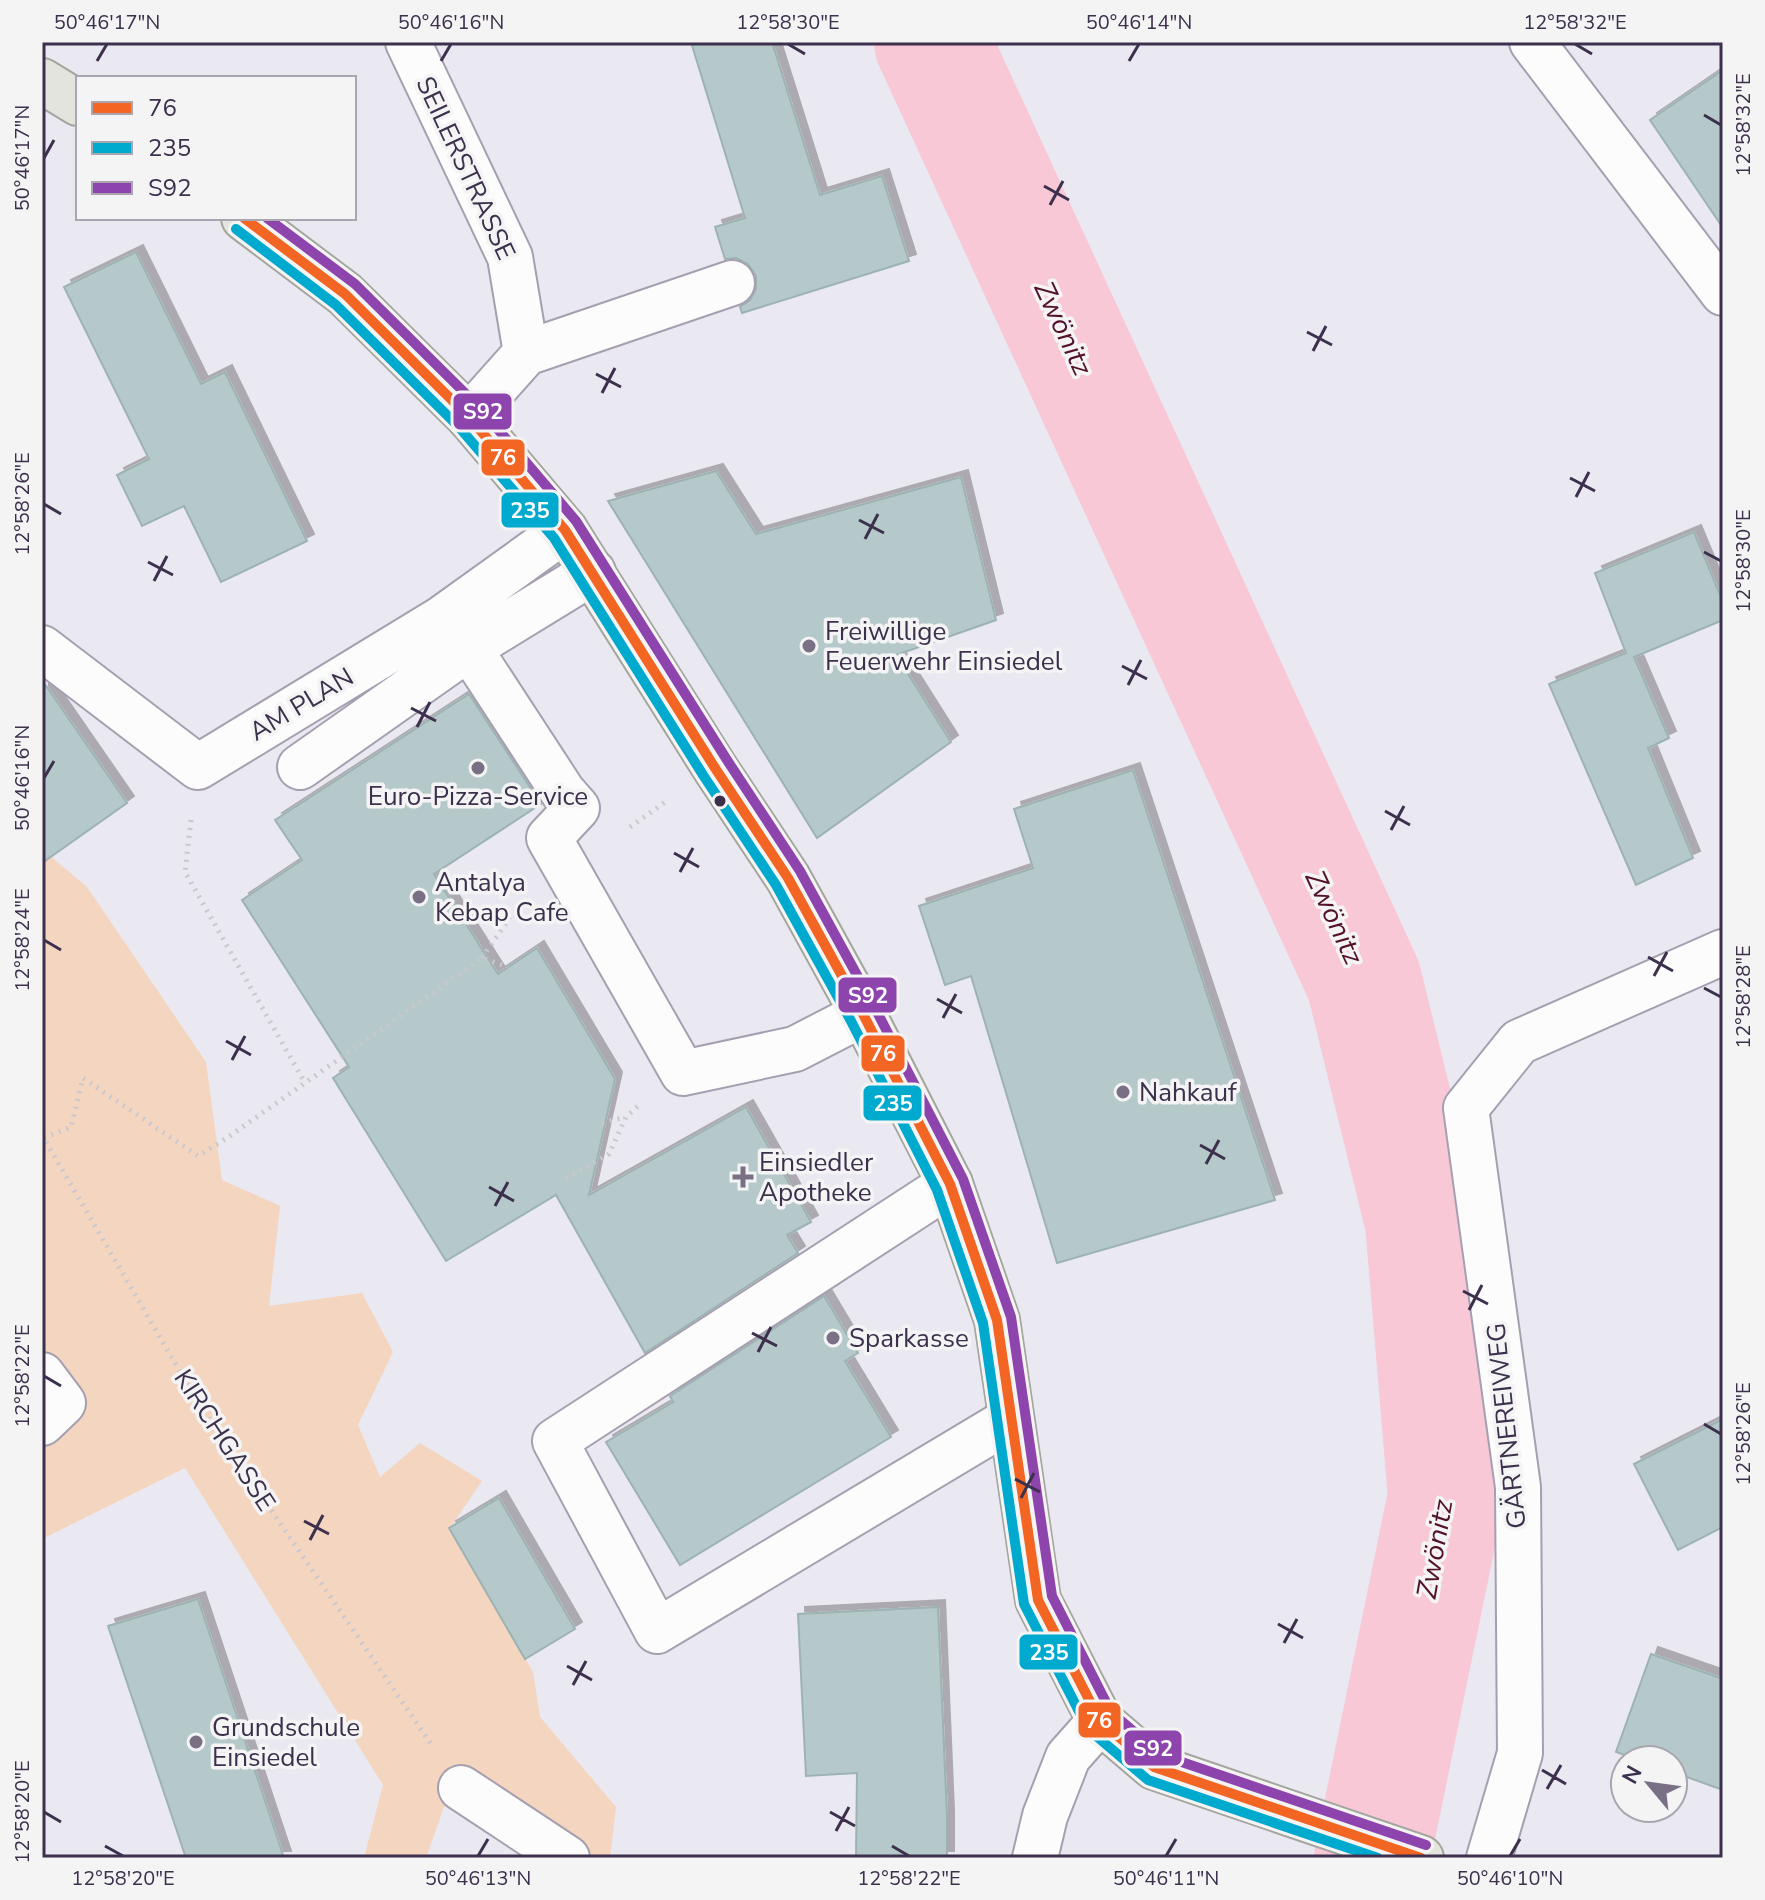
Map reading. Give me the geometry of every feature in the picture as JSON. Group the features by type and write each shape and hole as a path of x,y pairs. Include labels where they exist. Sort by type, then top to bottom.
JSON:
{"main road":[{"path":"42,81 76,102"},
{"path":"247,220 345,294 469,417 565,530 788,878 863,1014 950,1184 997,1320 1038,1600 1100,1721 1154,1767 1421,1858"}],"street":[{"name":"SEILERSTRASSE","path":"408,42 510,257 526,353"},
{"path":"1532,42 1723,293"},
{"path":"469,417 526,353 732,283"},
{"name":"AM PLAN","path":"198,767 441,619 565,530"},
{"path":"300,767 469,648 593,572"},
{"path":"42,648 198,767"},
{"path":"469,648 563,792 577,808 549,838 683,1073 795,1049 863,1014"},
{"name":"GÄRTNEREIWEG","path":"1489,1858 1520,1753 1518,1487 1466,1108 1519,1042 1723,952"},
{"path":"950,1184 555,1441 657,1631 1011,1419"},
{"path":"42,1375 63,1403 42,1423"},
{"path":"1035,1858 1045,1816 1068,1757 1100,1721"},
{"path":"461,1788 567,1858"}],"path":[{"path":"198,767 185,872 305,1083"},
{"path":"43,1138 71,1127 83,1078 198,1156 482,958 510,917"},
{"path":"482,958 508,967"},
{"path":"566,1179 609,1154 626,1117 650,1094 683,1073"},
{"path":"602,1123 626,1117"},
{"name":"KIRCHGASSE","path":"43,1138 200,1406 461,1788"}],"shaded area":[{"path":"42,849 87,887 206,1062 222,1180 280,1206 269,1306 362,1293 393,1352 358,1425 380,1477 420,1443 482,1481 450,1528 533,1672 540,1717 616,1807 610,1858 593,1858 527,1804 444,1807 426,1858 364,1858 383,1785 185,1468 42,1539"}],"building":[{"path":"691,42 772,42 820,195 882,176 909,261 742,313 740,307 750,300 756,289 756,276 748,264 736,258 725,259 715,227 745,218"},
{"path":"1723,70 1723,228 1650,120"},
{"path":"136,252 201,384 225,372 307,541 221,582 184,506 142,526 117,475 149,459 64,287"},
{"name":"Freiwillige Feuerwehr Einsiedel","path":"716,471 756,534 961,477 996,620 896,655 951,742 817,838 608,501"},
{"path":"1694,532 1723,602 1723,620 1634,657 1669,738 1648,748 1693,858 1636,885 1549,684 1626,653 1595,573"},
{"path":"42,680 127,803 42,863"},
{"path":"469,694 541,804 434,874 498,974 537,948 615,1079 589,1195 746,1107 811,1222 787,1235 798,1253 645,1353 556,1195 446,1261 333,1078 349,1067 242,900 302,860 275,820"},
{"name":"Nahkauf","path":"1133,770 1275,1200 1057,1263 971,976 945,985 919,906 1033,868 1014,809"},
{"path":"824,1296 858,1353 845,1361 891,1437 680,1565 606,1442 673,1402 670,1396"},
{"path":"1723,1419 1723,1527 1678,1550 1634,1464"},
{"path":"499,1498 575,1629 525,1659 449,1528"},
{"name":"Grundschule Einsiedel","path":"198,1599 284,1858 186,1858 108,1626"},
{"path":"938,1607 947,1858 856,1858 857,1773 806,1776 798,1614"},
{"path":"1651,1654 1723,1679 1723,1790 1689,1778 1689,1744 1619,1744"}],"waterway":[{"name":"Zwönitz","path":"932,42 1364,981 1423,1222 1446,1497 1372,1858"}],"transit line":[{"name":"76","path":"247,220 345,294 469,417 565,530 788,878 863,1014 950,1184 997,1320 1038,1600 1100,1721 1154,1767 1421,1858"},
{"name":"S92","path":"270,220 355,284 479,407 576,521 800,871 963,1179 1011,1317 1052,1596 1111,1712 1161,1755 1426,1845"},
{"name":"235","path":"236,229 336,305 459,427 554,538 776,885 851,1021 937,1190 983,1323 1024,1604 1088,1729 1148,1780 1378,1858"}],"place":[{"name":"Freiwillige Feuerwehr Einsiedel","path":"809,646"},
{"name":"Euro-Pizza-Service","path":"478,768"},
{"name":"Antalya Kebap Cafe","path":"419,897"},
{"name":"Nahkauf","path":"1123,1092"},
{"name":"Einsiedler Apotheke","path":"743,1177"},
{"name":"Sparkasse","path":"833,1338"},
{"name":"Grundschule Einsiedel","path":"196,1742"}]}
